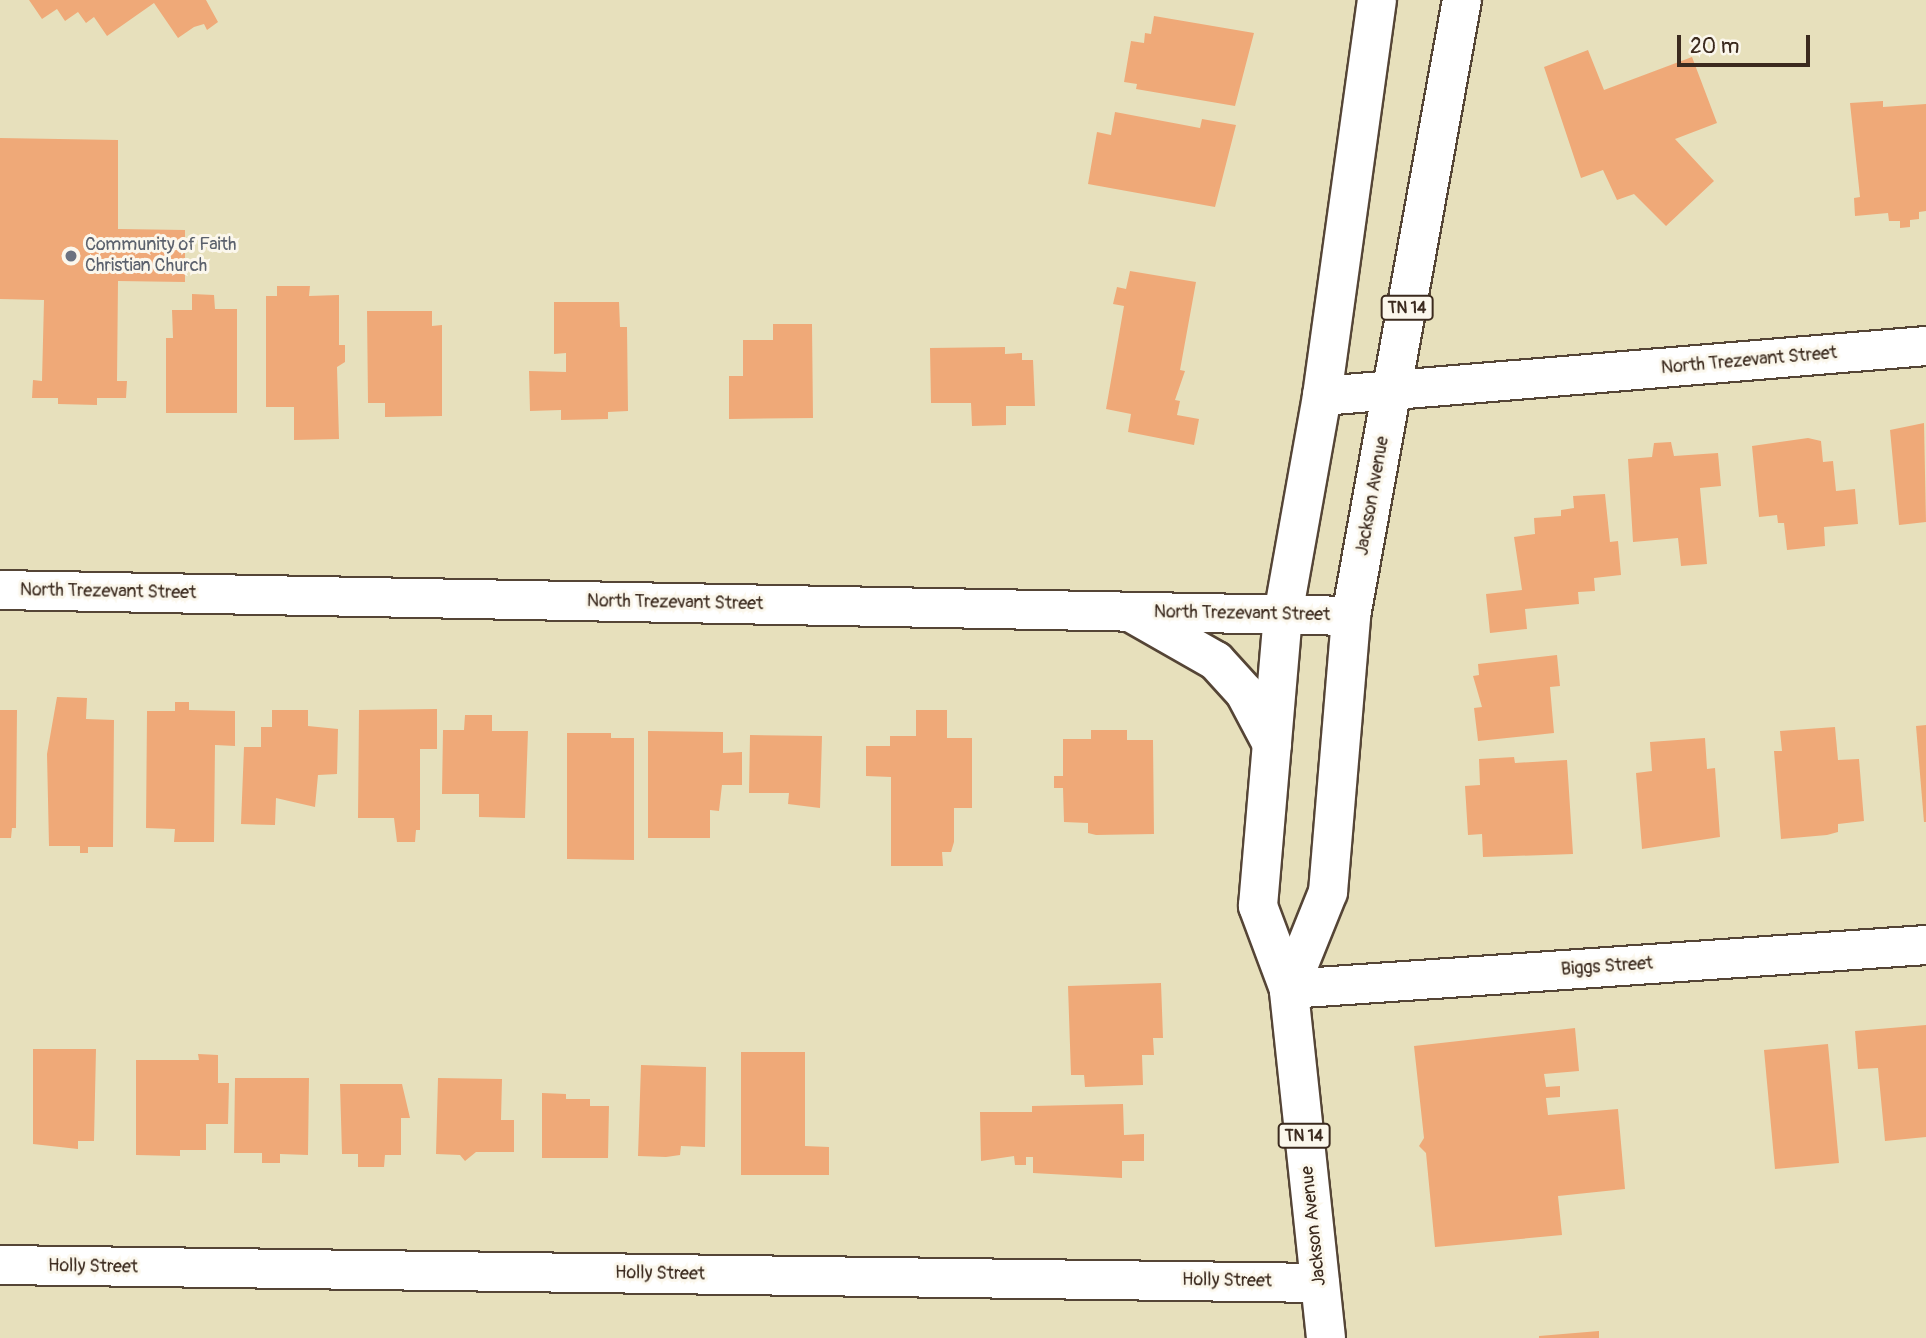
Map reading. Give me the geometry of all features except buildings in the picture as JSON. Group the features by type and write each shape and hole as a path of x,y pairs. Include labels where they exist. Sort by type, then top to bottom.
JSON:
{"main road":[{"name":"Jackson Avenue","path":"1326,1338 1289,989 1258,906 1283,615 1322,396 1377,0"},
{"name":"Jackson Avenue","path":"1289,989 1328,892 1351,616 1462,0"},
{"name":"North Trezevant Street","path":"1322,396 1926,346"},
{"name":"North Trezevant Street","path":"0,590 1351,616"},
{"path":"1128,611 1216,661 1245,693 1272,744"},
{"name":"Biggs Street","path":"1289,989 1926,945"},
{"name":"Holly Street","path":"0,1265 1320,1283"}],"place":[{"name":"Community of Faith Christian Church","path":"71,256"}]}
